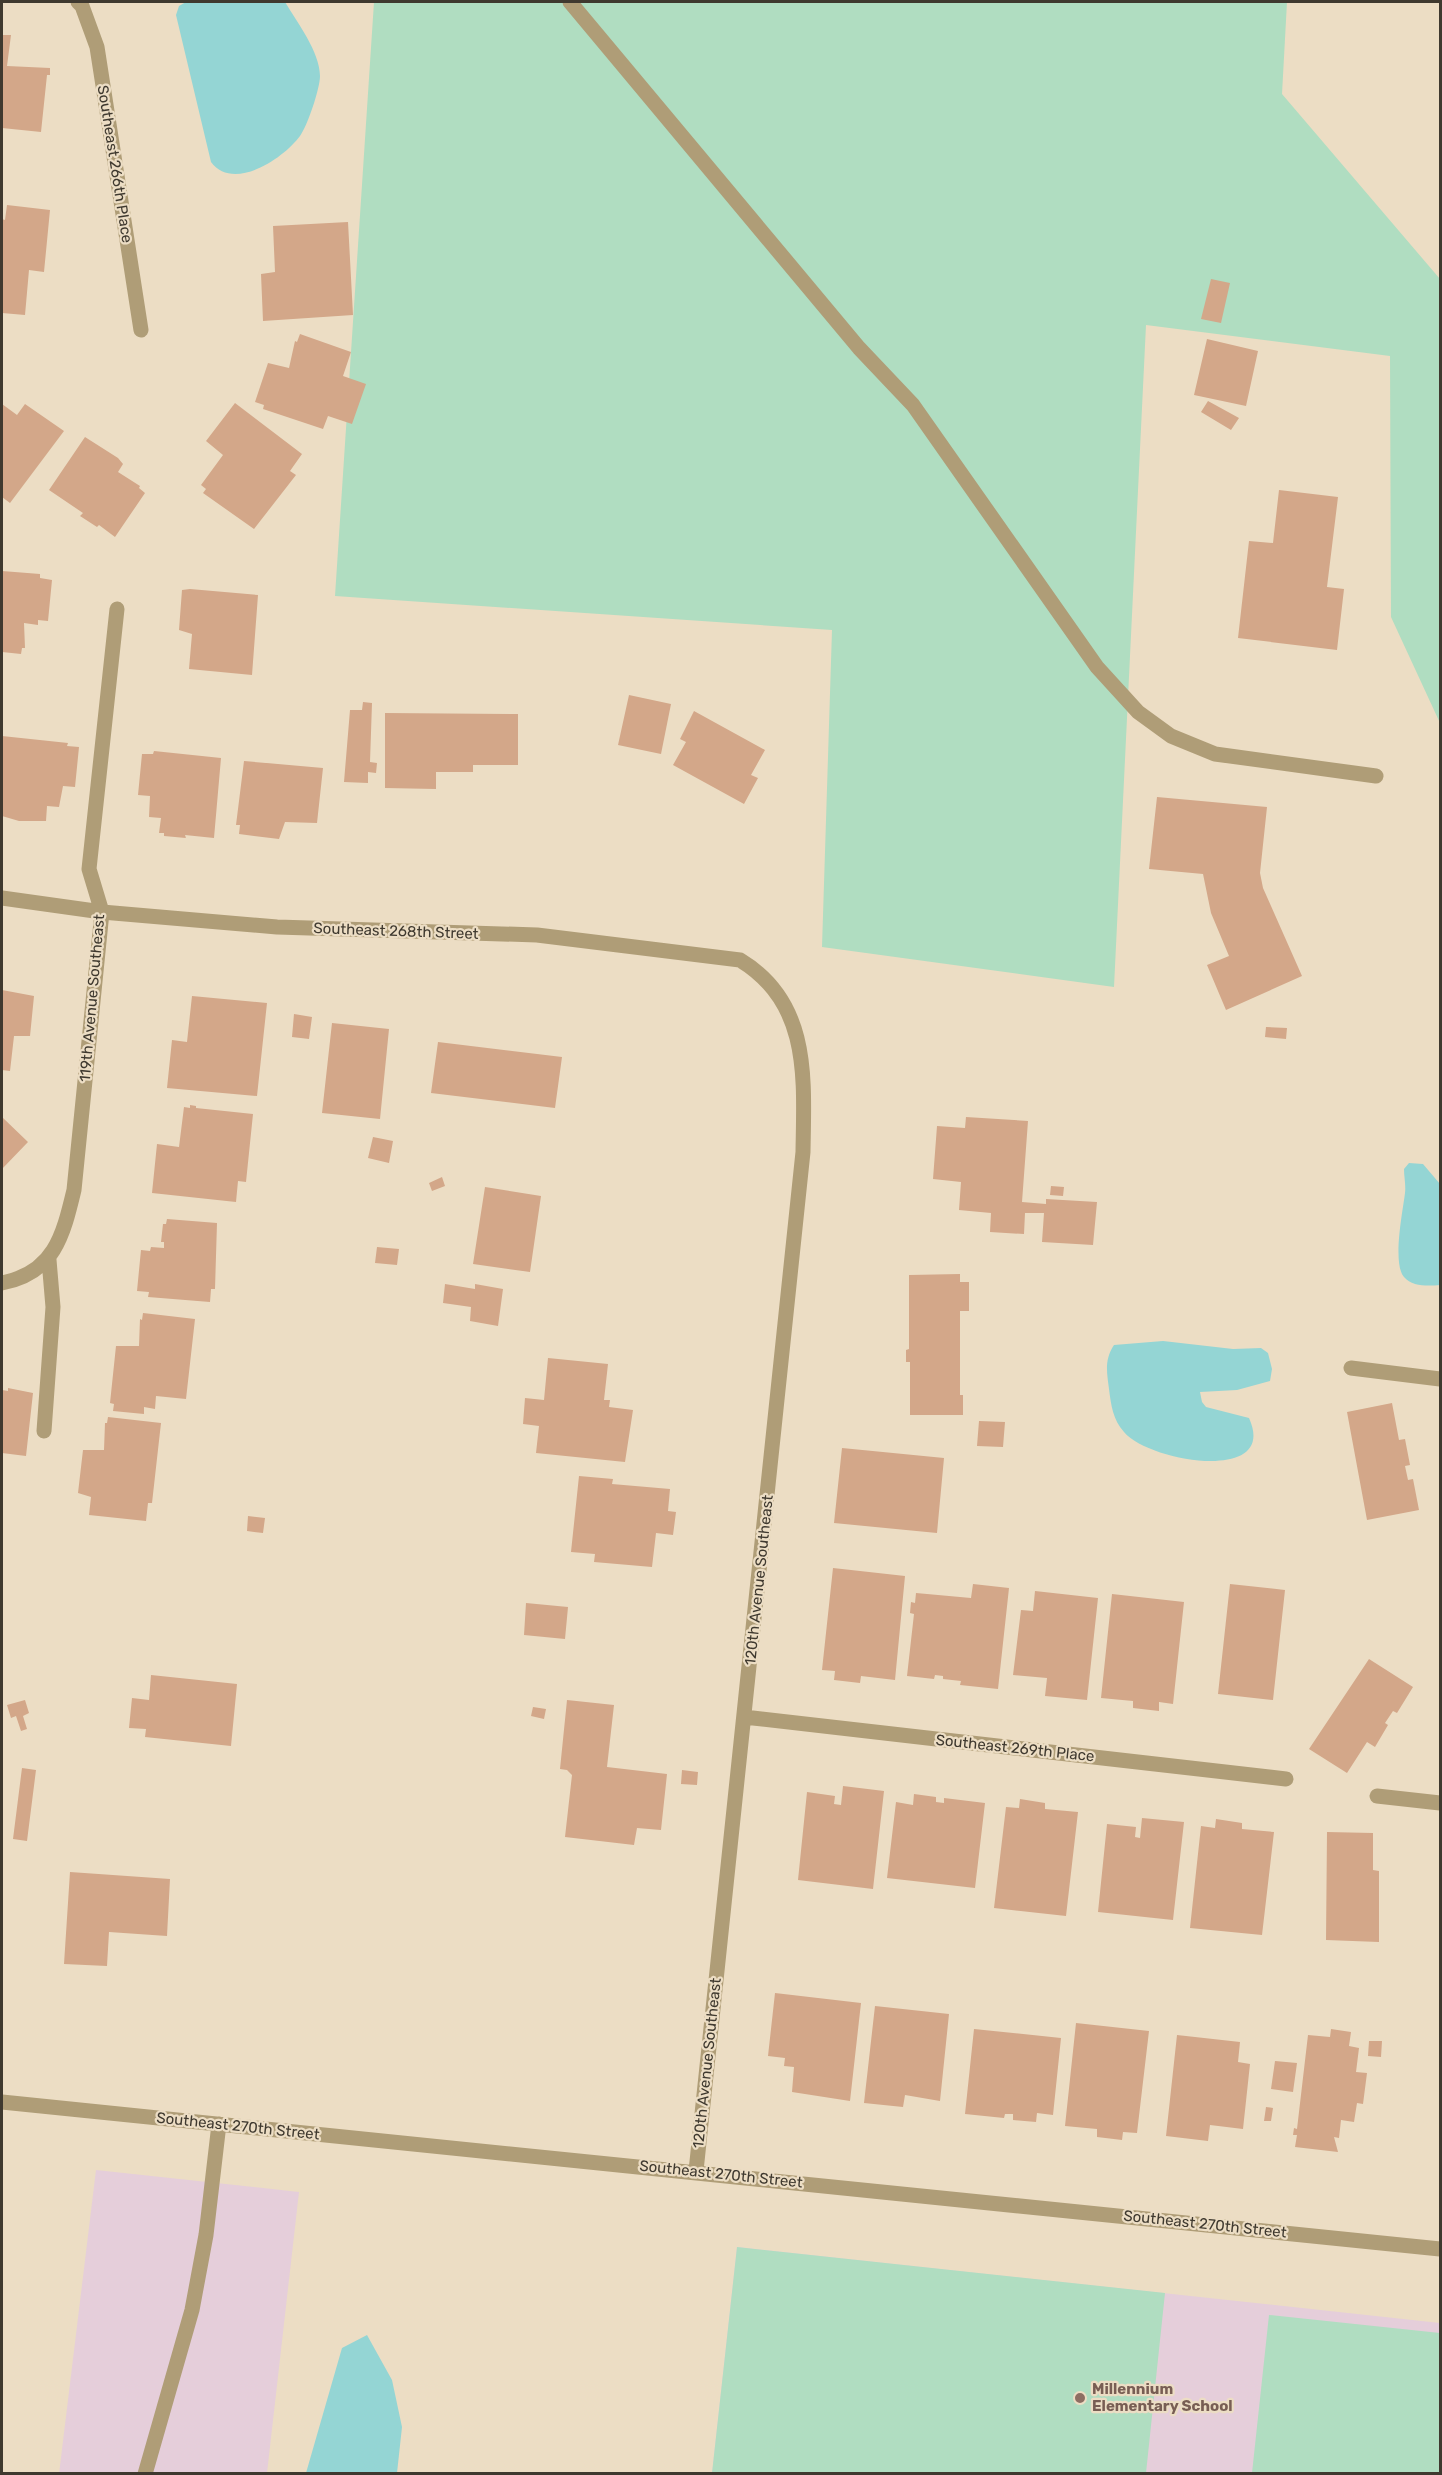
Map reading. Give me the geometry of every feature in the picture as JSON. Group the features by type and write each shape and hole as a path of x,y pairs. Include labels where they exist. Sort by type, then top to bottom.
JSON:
{"street":[{"name":"Southeast 266th Place","path":"78,2 82,6 97,47 141,330"},
{"path":"570,2 815,297 913,405 1097,667 1138,712 1171,736 1215,754 1376,776"},
{"name":"119th Avenue Southeast","path":"49,1260 65,1227 74,1190 102,912 89,869 117,609"},
{"name":"Southeast 268th Street","path":"2,898 102,912 277,927 537,935 740,960 761,973 778,993"},
{"name":"120th Avenue Southeast","path":"696,2171 803,1152 804,1078 793,1022 778,993"},
{"path":"2,1283 19,1279 49,1260 53,1307 44,1431"},
{"path":"1351,1368 1440,1379"},
{"name":"Southeast 269th Place","path":"744,1717 1287,1779"},
{"path":"1377,1796 1440,1803"},
{"name":"Southeast 270th Street","path":"2,2102 696,2171 1440,2249"},
{"path":"145,2474 192,2310 206,2235 219,2124"}],"shaded area":[{"path":"96,2170 299,2192 267,2473 59,2474"},
{"name":"Millennium Elementary School","path":"737,2247 1440,2323 1440,2473 712,2474"}],"green space":[{"path":"374,2 1287,2 1282,94 1440,279 1440,723 1391,617 1390,356 1146,325 1114,987 822,947 832,630 335,596"},
{"name":"Millennium Elementary School","path":"737,2247 1165,2293 1146,2473 712,2473"},
{"path":"1269,2315 1440,2333 1440,2473 1252,2473"}],"water":[{"path":"186,2 285,2 312,47 320,76 316,98 306,125 300,136 282,154 257,169 232,174 220,170 211,162 176,15 179,6"},
{"path":"1409,1163 1423,1164 1440,1184 1440,1285 1426,1286 1411,1283 1404,1277 1401,1270 1399,1249 1405,1190 1404,1169"},
{"path":"1163,1341 1233,1349 1261,1348 1268,1353 1272,1369 1270,1381 1237,1390 1200,1392 1202,1402 1206,1407 1249,1418 1253,1439 1246,1452 1229,1459 1207,1461 1182,1458 1158,1452 1138,1443 1120,1427 1113,1412 1107,1367 1107,1361 1114,1345"},
{"path":"367,2335 392,2380 402,2427 397,2473 306,2473 342,2348"}],"building":[{"path":"2,35 11,35 7,66 50,68 50,75 47,75 41,132 2,128"},
{"path":"7,205 50,210 44,272 29,270 25,315 2,313 2,219 5,220"},
{"path":"348,222 353,315 263,321 261,274 275,272 273,226"},
{"path":"1211,279 1230,283 1221,323 1201,319"},
{"path":"300,334 351,352 343,376 366,384 352,424 328,416 323,429 263,409 264,405 255,402 268,363 289,368 295,341 297,342"},
{"path":"1207,339 1258,351 1246,406 1194,395"},
{"path":"1208,401 1239,418 1231,430 1201,412"},
{"path":"235,403 302,454 290,471 296,475 254,529 203,493 206,489 201,485 223,455 206,441"},
{"path":"2,404 17,415 25,404 64,431 10,503 2,497"},
{"path":"85,437 118,458 123,464 118,472 140,486 139,488 145,493 115,537 99,525 97,527 80,516 83,513 49,490"},
{"path":"1279,490 1338,497 1327,587 1344,589 1337,650 1238,638 1249,541 1273,543"},
{"path":"2,571 40,574 40,578 52,580 48,621 38,620 38,625 24,623 25,648 22,648 21,654 2,652"},
{"path":"182,590 258,595 252,675 189,669 192,634 179,630"},
{"path":"629,695 671,704 661,754 618,745"},
{"path":"363,702 372,703 370,762 377,763 376,773 368,772 368,783 344,782 350,710 362,710"},
{"path":"694,711 765,750 751,775 758,778 744,804 673,765 686,742 680,739"},
{"path":"385,713 518,714 518,765 473,765 473,772 436,772 436,789 385,788"},
{"path":"2,736 68,743 67,746 79,747 75,787 63,786 59,807 47,806 46,821 19,821 2,816"},
{"path":"154,751 221,758 214,838 185,835 186,838 164,836 164,833 159,833 161,818 149,817 150,796 138,795 142,754 153,754"},
{"path":"244,761 323,768 317,823 285,822 279,839 239,834 240,825 236,825"},
{"path":"1157,797 1267,807 1260,873 1263,888 1302,976 1226,1010 1207,965 1229,956 1211,913 1203,874 1149,869"},
{"path":"2,990 34,996 30,1036 14,1036 10,1071 2,1070"},
{"path":"192,996 267,1003 257,1096 167,1088 172,1040 187,1042"},
{"path":"294,1014 312,1017 309,1039 292,1037"},
{"path":"332,1023 389,1029 380,1119 322,1113"},
{"path":"1266,1027 1287,1028 1286,1039 1265,1037"},
{"path":"438,1042 562,1057 555,1108 431,1093"},
{"path":"190,1105 196,1108 253,1114 246,1182 238,1181 236,1202 152,1193 157,1144 179,1147 184,1107 190,1108"},
{"path":"2,1117 28,1142 2,1169"},
{"path":"966,1117 1028,1121 1022,1202 1046,1204 1046,1199 1097,1202 1093,1245 1042,1242 1044,1213 1025,1213 1024,1234 990,1232 991,1213 959,1210 961,1182 933,1179 937,1126 965,1128"},
{"path":"373,1137 393,1141 389,1163 368,1158"},
{"path":"442,1177 445,1186 432,1191 429,1183"},
{"path":"1051,1186 1064,1187 1063,1196 1050,1195"},
{"path":"485,1187 541,1196 530,1272 473,1264"},
{"path":"167,1219 217,1223 215,1289 211,1289 210,1302 148,1297 149,1292 137,1291 141,1250 150,1251 151,1247 164,1248 164,1242 161,1242 163,1224 166,1224"},
{"path":"377,1247 399,1249 397,1265 375,1263"},
{"path":"960,1274 960,1282 969,1282 969,1311 960,1311 960,1395 963,1395 963,1415 910,1415 910,1362 906,1362 906,1350 909,1349 909,1275"},
{"path":"445,1284 475,1289 475,1284 503,1289 498,1326 470,1321 471,1307 443,1303"},
{"path":"143,1313 195,1319 186,1399 156,1396 155,1409 144,1407 144,1414 113,1411 114,1404 110,1403 116,1346 139,1346 140,1319 142,1320"},
{"path":"548,1358 608,1364 604,1400 610,1400 609,1407 633,1410 625,1462 536,1453 539,1426 523,1424 525,1398 544,1400"},
{"path":"8,1388 33,1393 26,1456 2,1453 2,1390 8,1391"},
{"path":"1392,1403 1399,1440 1405,1439 1410,1465 1405,1466 1408,1480 1413,1479 1419,1510 1367,1520 1347,1412"},
{"path":"108,1417 161,1423 152,1503 148,1503 146,1521 89,1515 91,1497 78,1493 83,1450 104,1450 105,1423"},
{"path":"979,1421 1005,1422 1003,1447 977,1446"},
{"path":"842,1448 944,1458 937,1533 834,1523"},
{"path":"579,1476 613,1479 612,1484 670,1489 668,1511 676,1512 673,1535 656,1533 652,1567 594,1562 595,1554 571,1552"},
{"path":"248,1516 265,1518 263,1533 247,1531"},
{"path":"833,1568 905,1576 895,1680 861,1676 860,1683 834,1680 835,1671 822,1670"},
{"path":"973,1584 1009,1588 998,1689 960,1685 961,1681 943,1679 943,1676 935,1675 934,1679 907,1676 914,1614 910,1613 911,1602 915,1603 916,1593 971,1598"},
{"path":"1230,1584 1285,1590 1273,1700 1218,1694"},
{"path":"1035,1591 1098,1598 1087,1700 1045,1696 1047,1678 1013,1675 1021,1610 1033,1611"},
{"path":"1112,1594 1184,1602 1173,1704 1159,1702 1159,1711 1133,1708 1133,1701 1101,1698"},
{"path":"526,1603 568,1607 565,1639 524,1635"},
{"path":"1369,1659 1413,1687 1397,1713 1393,1711 1385,1723 1388,1725 1375,1747 1367,1742 1347,1773 1309,1749"},
{"path":"151,1675 237,1684 231,1746 145,1737 146,1729 129,1728 132,1698 149,1700"},
{"path":"25,1700 29,1713 23,1716 27,1729 21,1731 16,1716 11,1718 7,1705"},
{"path":"567,1700 614,1705 607,1767 667,1774 661,1830 637,1828 634,1845 565,1837 572,1775 567,1770 560,1769"},
{"path":"533,1707 546,1709 544,1719 531,1716"},
{"path":"22,1768 36,1770 27,1841 13,1839"},
{"path":"682,1770 698,1772 697,1785 681,1784"},
{"path":"843,1786 884,1791 873,1889 798,1880 807,1792 835,1796 834,1804 841,1805"},
{"path":"914,1794 936,1797 936,1802 944,1803 944,1798 985,1803 975,1888 887,1878 896,1802 913,1805"},
{"path":"1020,1799 1045,1803 1045,1809 1078,1812 1066,1916 994,1908 1006,1807 1019,1808"},
{"path":"1142,1818 1184,1822 1173,1920 1098,1912 1107,1824 1136,1827 1135,1837 1140,1838"},
{"path":"1216,1819 1242,1823 1242,1829 1274,1832 1262,1935 1190,1928 1201,1826 1215,1828"},
{"path":"1327,1832 1373,1833 1373,1870 1379,1871 1379,1942 1326,1940"},
{"path":"70,1872 170,1879 167,1936 109,1932 107,1966 64,1964"},
{"path":"775,1993 861,2003 850,2101 792,2092 794,2067 784,2066 785,2058 768,2056"},
{"path":"875,2006 949,2014 940,2101 905,2095 903,2107 864,2103"},
{"path":"1076,2023 1149,2031 1137,2133 1123,2132 1122,2140 1097,2137 1097,2129 1065,2126"},
{"path":"974,2029 1061,2038 1053,2115 1037,2113 1036,2122 1013,2120 1013,2114 1005,2114 1004,2118 965,2114"},
{"path":"1331,2029 1351,2032 1349,2046 1359,2048 1356,2072 1367,2073 1363,2104 1357,2103 1354,2122 1341,2120 1339,2138 1334,2137 1338,2152 1295,2147 1297,2135 1293,2135 1294,2128 1297,2129 1308,2035 1330,2037"},
{"path":"1177,2035 1240,2042 1238,2062 1250,2064 1243,2129 1210,2125 1208,2141 1166,2136"},
{"path":"1369,2041 1382,2041 1381,2057 1368,2056"},
{"path":"1275,2061 1297,2063 1293,2092 1271,2089"},
{"path":"1266,2107 1273,2108 1271,2121 1264,2121"}],"place":[{"name":"Millennium Elementary School","path":"1080,2398"}]}
